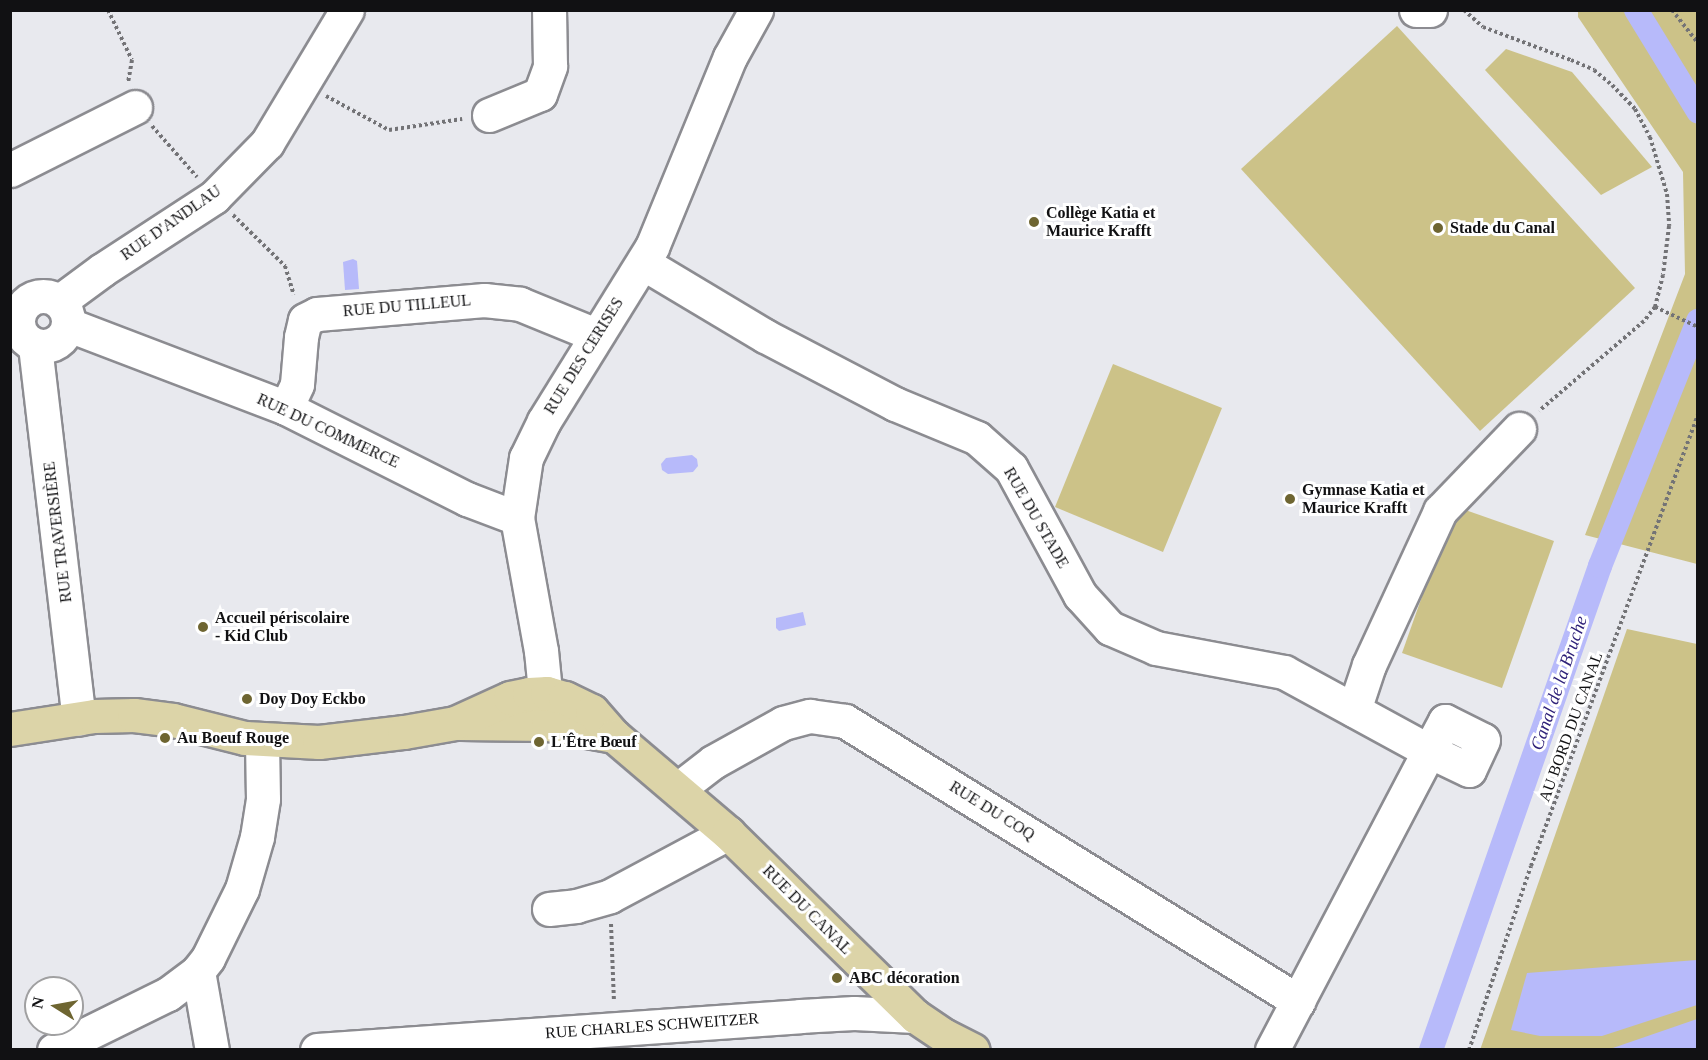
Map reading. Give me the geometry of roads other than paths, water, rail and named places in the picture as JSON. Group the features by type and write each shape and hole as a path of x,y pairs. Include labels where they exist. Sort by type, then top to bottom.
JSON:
{"main road":[{"path":"10,729 107,715 152,716 262,740 327,741 404,732 455,723 510,698 547,709"},
{"name":"RUE DU CANAL","path":"547,709 592,711 614,736 728,833 915,1016 945,1036 973,1050"}],"street":[{"name":"RUE D'ANDLAU","path":"34,304 214,197 267,143 347,10"},
{"path":"489,115 540,94 550,66 549,10"},
{"name":"RUE DES CERISES","path":"547,709 517,518 521,481 533,439 643,263 730,57 756,10"},
{"path":"1416,10 1430,10"},
{"path":"10,170 135,107"},
{"name":"RUE DU STADE","path":"643,263 765,336 895,404 977,438 1011,468 1080,594 1110,628 1156,648 1284,672 1430,751 1298,1001"},
{"name":"RUE DU TILLEUL","path":"286,408 297,384 301,337 305,320 317,314 484,300 520,304 596,335"},
{"name":"RUE TRAVERSIÈRE","path":"34,304 63,337 51,345 35,346 79,718"},
{"name":"RUE DU COMMERCE","path":"34,304 286,408 467,499 517,518"},
{"path":"1354,710 1369,665 1440,511 1519,429"},
{"name":"RUE DU COQ","path":"678,789 713,762 783,723 820,716 845,721 1298,1001"},
{"path":"54,1050 168,994 198,971 227,923 252,857 263,799 262,740"},
{"path":"549,909 576,906 610,896 728,833"},
{"path":"198,971 212,1050"},
{"path":"1272,1050 1298,1001"},
{"name":"RUE CHARLES SCHWEITZER","path":"317,1050 615,1029 650,1038 854,1013 915,1016"}],"water":[{"path":"353,259 357,261 359,289 345,290 343,262"},
{"path":"692,455 697,459 698,466 693,472 668,474 662,470 661,464 666,458"},
{"path":"803,612 806,625 779,631 776,628 776,618"},
{"path":"1697,960 1697,1005 1602,1036 1540,1036 1511,1030 1527,973"},
{"path":"1697,1019 1697,1049 1610,1049"}],"waterway":[{"name":"Canal de la Bruche","path":"1636,10 1698,111"},
{"name":"Canal de la Bruche","path":"1431,1050 1600,566 1698,321"}],"place":[{"name":"Collège Katia et Maurice Krafft","path":"1034,222"},
{"name":"Stade du Canal","path":"1438,228"},
{"name":"Gymnase Katia et Maurice Krafft","path":"1290,499"},
{"name":"Accueil périscolaire - Kid Club","path":"203,627"},
{"name":"Doy Doy Eckbo","path":"247,699"},
{"name":"Au Boeuf Rouge","path":"165,738"},
{"name":"L'Être Bœuf","path":"539,742"},
{"name":"ABC décoration","path":"837,978"}]}
